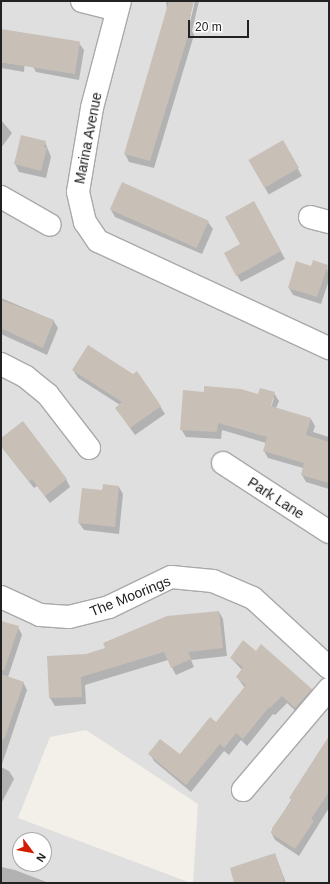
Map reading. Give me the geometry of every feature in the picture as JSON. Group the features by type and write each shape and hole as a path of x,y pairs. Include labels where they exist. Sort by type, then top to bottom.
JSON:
{"street":[{"path":"82,1 118,6"},
{"name":"Marina Avenue","path":"118,6 92,108 78,192 85,222 98,241 329,348"},
{"path":"1,197 50,225"},
{"path":"1,364 26,377 48,395 89,448"},
{"name":"Park Lane","path":"223,463 329,532"},
{"name":"The Moorings","path":"1,597 40,616 69,617 109,607 171,577 213,580 253,598 329,668"},
{"path":"243,790 329,689"}],"shaded area":[{"path":"1,1 329,1 329,883 193,883 198,804 86,730 50,737 18,818 191,883 1,883"}],"building":[{"path":"169,1 194,1 188,25 191,26 150,161 124,154"},
{"path":"1,29 80,42 75,74 1,62"},
{"path":"21,135 46,141 44,147 47,148 41,171 14,164"},
{"path":"283,140 299,168 264,188 248,160"},
{"path":"122,182 209,221 197,248 110,209"},
{"path":"254,201 281,251 236,276 224,253 240,244 225,217"},
{"path":"313,260 328,265 317,297 288,288 296,261 311,266"},
{"path":"1,300 54,320 43,348 1,328"},
{"path":"88,345 133,374 137,371 161,406 130,428 115,408 122,402 72,370"},
{"path":"204,386 241,389 258,394 260,388 275,392 271,406 311,418 306,435 329,442 329,483 301,475 304,463 263,451 267,437 218,423 217,432 180,430 183,390 204,392"},
{"path":"23,421 67,479 45,496 32,479 29,482 1,446 1,438"},
{"path":"103,484 119,486 115,527 78,523 82,488 102,490"},
{"path":"219,611 223,648 188,652 191,659 171,668 164,652 81,677 82,697 49,698 47,656 86,654 105,648 103,643 167,616"},
{"path":"1,621 19,626 4,671 1,670"},
{"path":"243,640 256,651 261,644 312,689 295,708 282,696 270,708 269,707 243,739 236,733 224,748 220,744 186,785 148,754 160,739 180,754 210,717 216,722 246,685 236,677 243,667 230,658"},
{"path":"1,674 24,682 4,740 1,739"},
{"path":"329,736 329,792 311,819 314,821 295,849 272,834 272,828 292,800 289,798"},
{"path":"275,853 285,883 234,883 230,868"}]}
